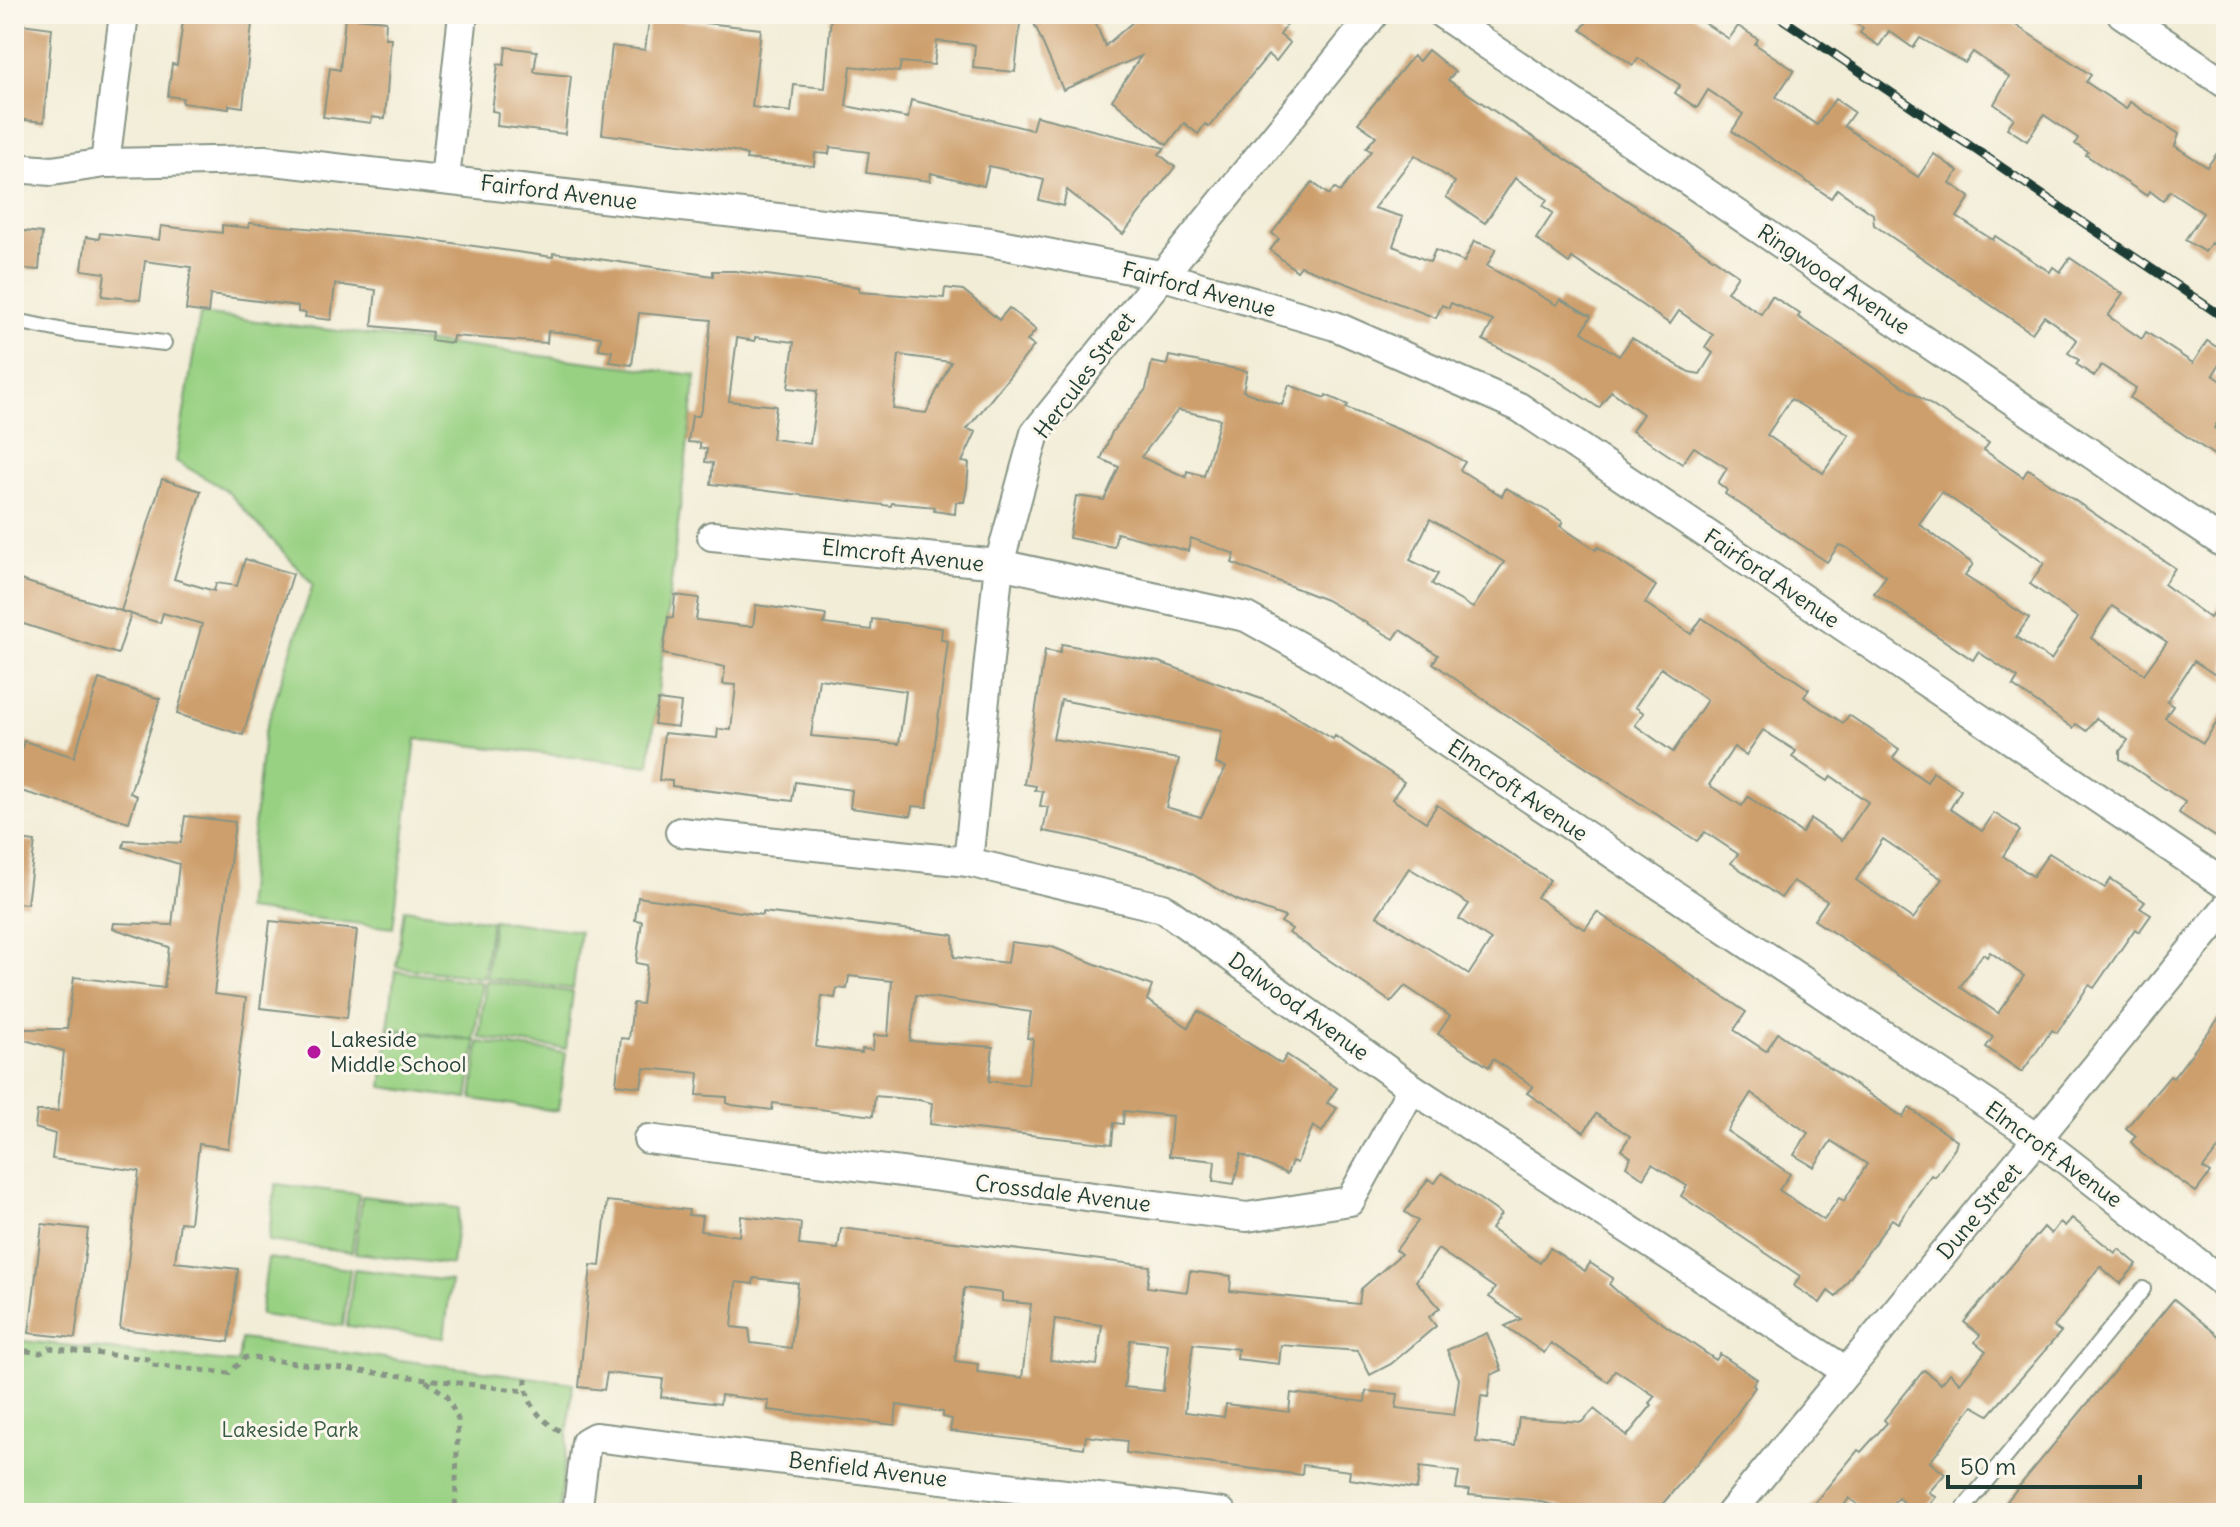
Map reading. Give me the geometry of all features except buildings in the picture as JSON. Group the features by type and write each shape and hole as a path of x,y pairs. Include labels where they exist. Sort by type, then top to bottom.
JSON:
{"street":[{"path":"105,163 124,14"},
{"path":"445,179 463,14"},
{"name":"Hercules Street","path":"968,862 999,564 1035,433 1374,14"},
{"name":"Ringwood Avenue","path":"1442,14 2226,545"},
{"path":"2122,14 2226,84"},
{"name":"Fairford Avenue","path":"14,168 52,171 105,163 265,160 990,242 1160,275 1335,326 1519,407 2226,885"},
{"name":"Elmcroft Avenue","path":"712,536 999,564 1246,617 1325,661 2039,1139 2226,1285"},
{"name":"Dalwood Avenue","path":"680,832 968,862 1163,908 1412,1088 1846,1371"},
{"name":"Dune Street","path":"1731,1513 2226,908"},
{"name":"Crossdale Avenue","path":"648,1139 1247,1217 1350,1201 1412,1088"},
{"name":"Benfield Avenue","path":"577,1513 586,1442 595,1437 1222,1513"}],"lane":[{"path":"14,327 26,323 74,333 164,343"},
{"path":"1960,1513 2143,1289"}],"path":[{"path":"14,1349 40,1353 49,1348 148,1359 152,1365 229,1373 246,1357 525,1391"},
{"path":"526,1378 525,1391 537,1413 555,1429 571,1436"},
{"path":"425,1380 446,1395 458,1419 455,1513"}],"green space":[{"path":"200,314 696,375 649,766 416,739 393,928 245,910 264,734 313,584 226,490 176,461"},
{"path":"404,909 491,921 483,978 396,967"},
{"path":"493,920 580,931 573,989 486,978"},
{"path":"395,971 482,982 474,1040 388,1028"},
{"path":"486,981 573,992 566,1049 479,1038"},
{"path":"389,1030 476,1041 468,1099 382,1087"},
{"path":"479,1042 566,1053 558,1111 472,1099"},
{"path":"276,1184 359,1194 352,1252 268,1241"},
{"path":"362,1196 459,1208 452,1265 355,1253"},
{"path":"268,1258 350,1269 343,1326 260,1315"},
{"path":"354,1269 451,1281 444,1338 347,1326"},
{"name":"Lakeside Park","path":"241,1339 573,1383 559,1513 14,1513 14,1340 238,1363"}],"railway":[{"path":"1775,14 2226,319"}],"place":[{"name":"Lakeside Middle School","path":"314,1052"}]}
